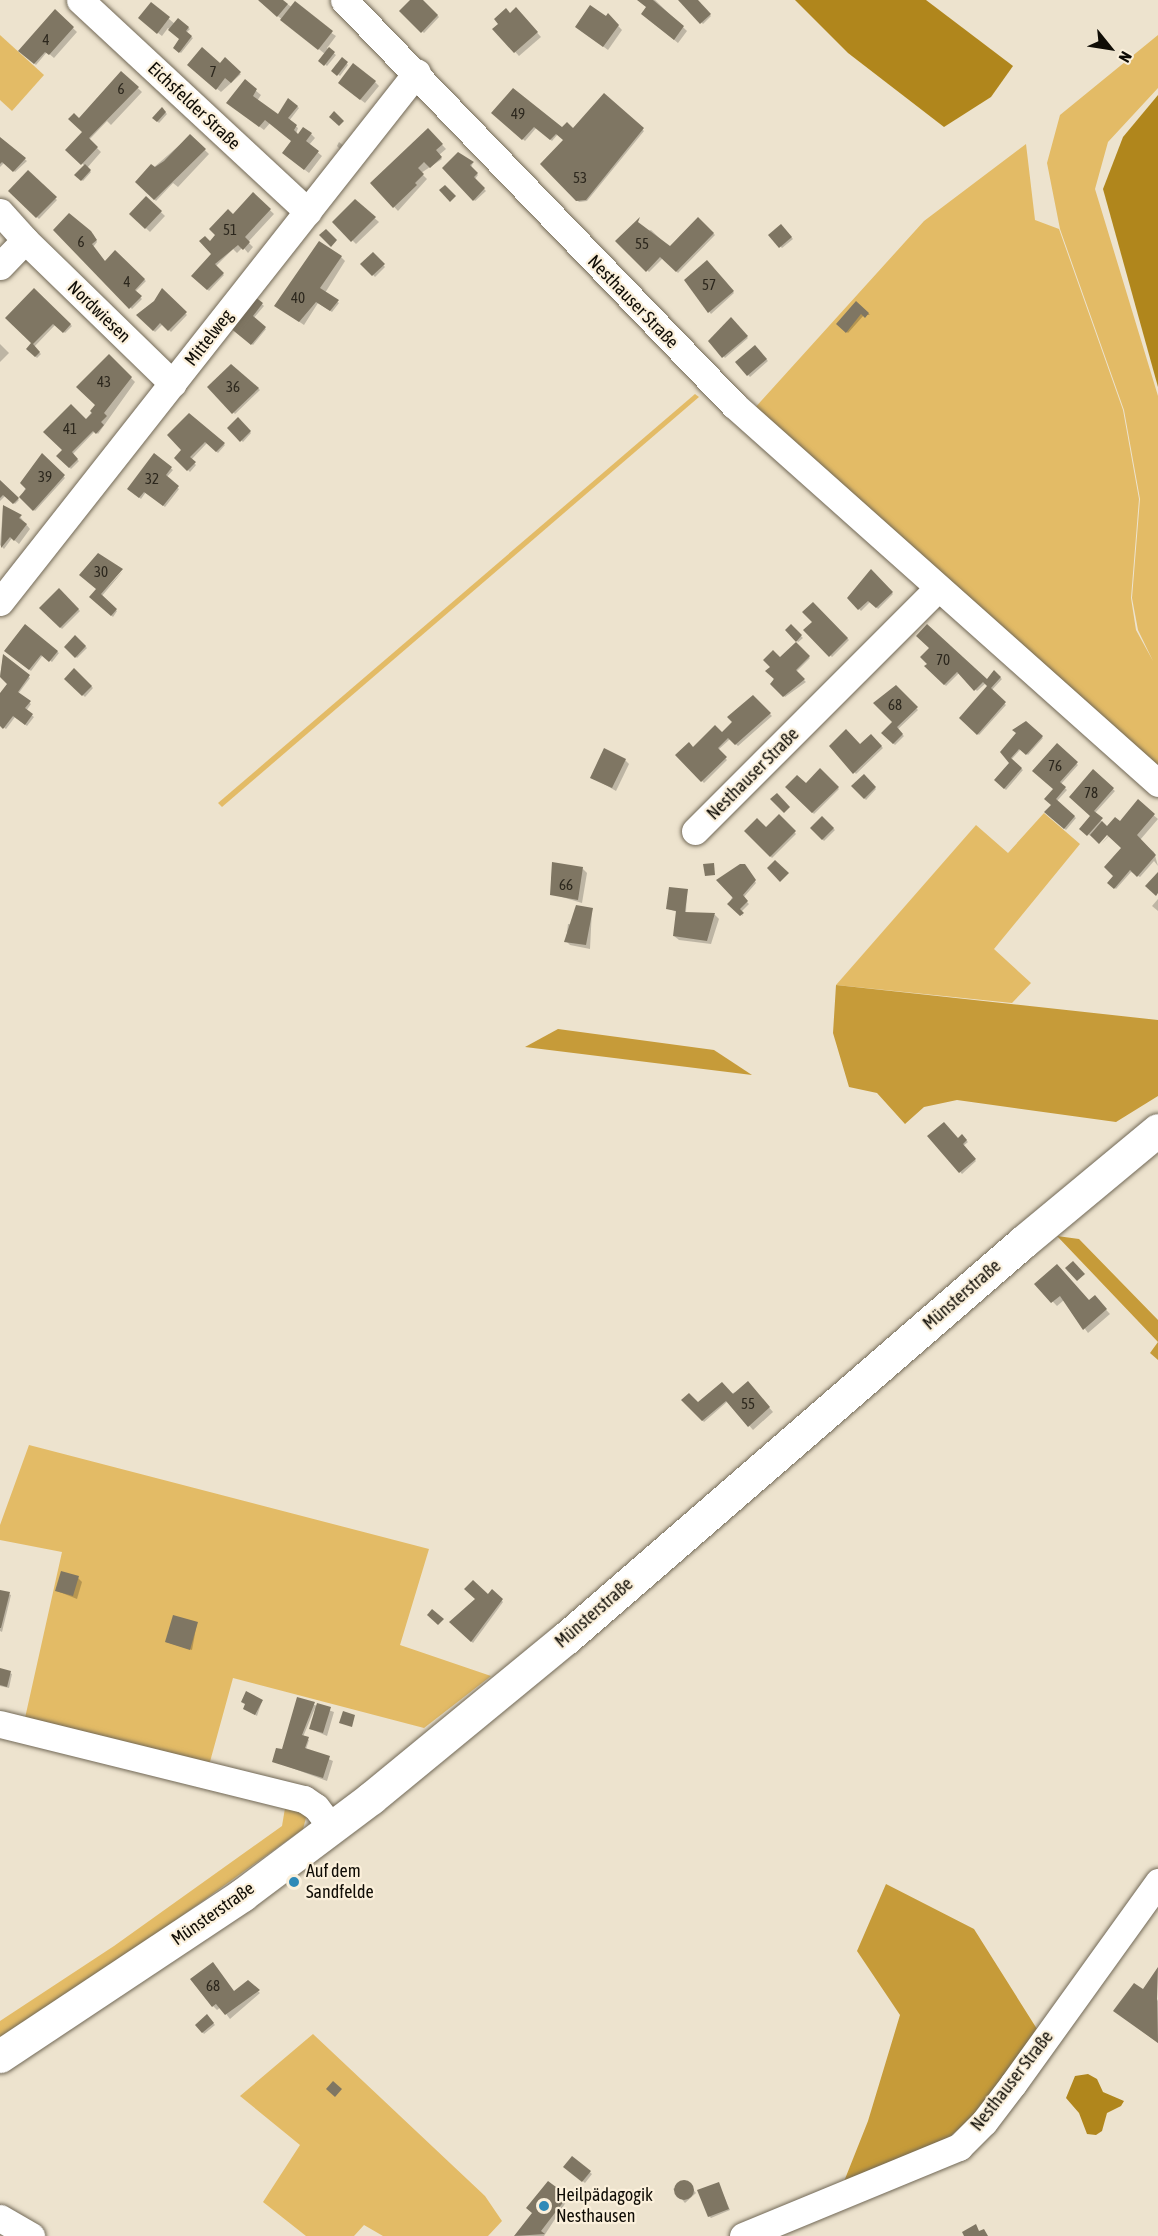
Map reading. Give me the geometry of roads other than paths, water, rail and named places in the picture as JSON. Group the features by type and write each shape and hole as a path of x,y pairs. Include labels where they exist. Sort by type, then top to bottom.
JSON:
{"main road":[{"name":"Münsterstraße","path":"0,2056 242,1895 331,1827 566,1638 1023,1242 1158,1130"}],"street":[{"name":"Eichsfelder Straße","path":"80,0 308,212"},
{"name":"Nesthauser Straße","path":"344,0 417,72 734,405 1158,783"},
{"name":"Mittelweg","path":"0,602 417,72"},
{"name":"Nordwiesen","path":"0,212 25,240 172,384"},
{"path":"0,266 25,240"},
{"name":"Nesthauser Straße","path":"695,831 938,589"},
{"path":"0,1724 304,1799 316,1807 331,1827"},
{"name":"Nesthauser Straße","path":"743,2236 959,2146 996,2107 1158,1882"},
{"path":"0,2218 31,2236"}],"place":[{"name":"Auf dem Sandfelde","path":"294,1882"},
{"name":"Heilpädagogik Nesthausen","path":"544,2206"}]}
